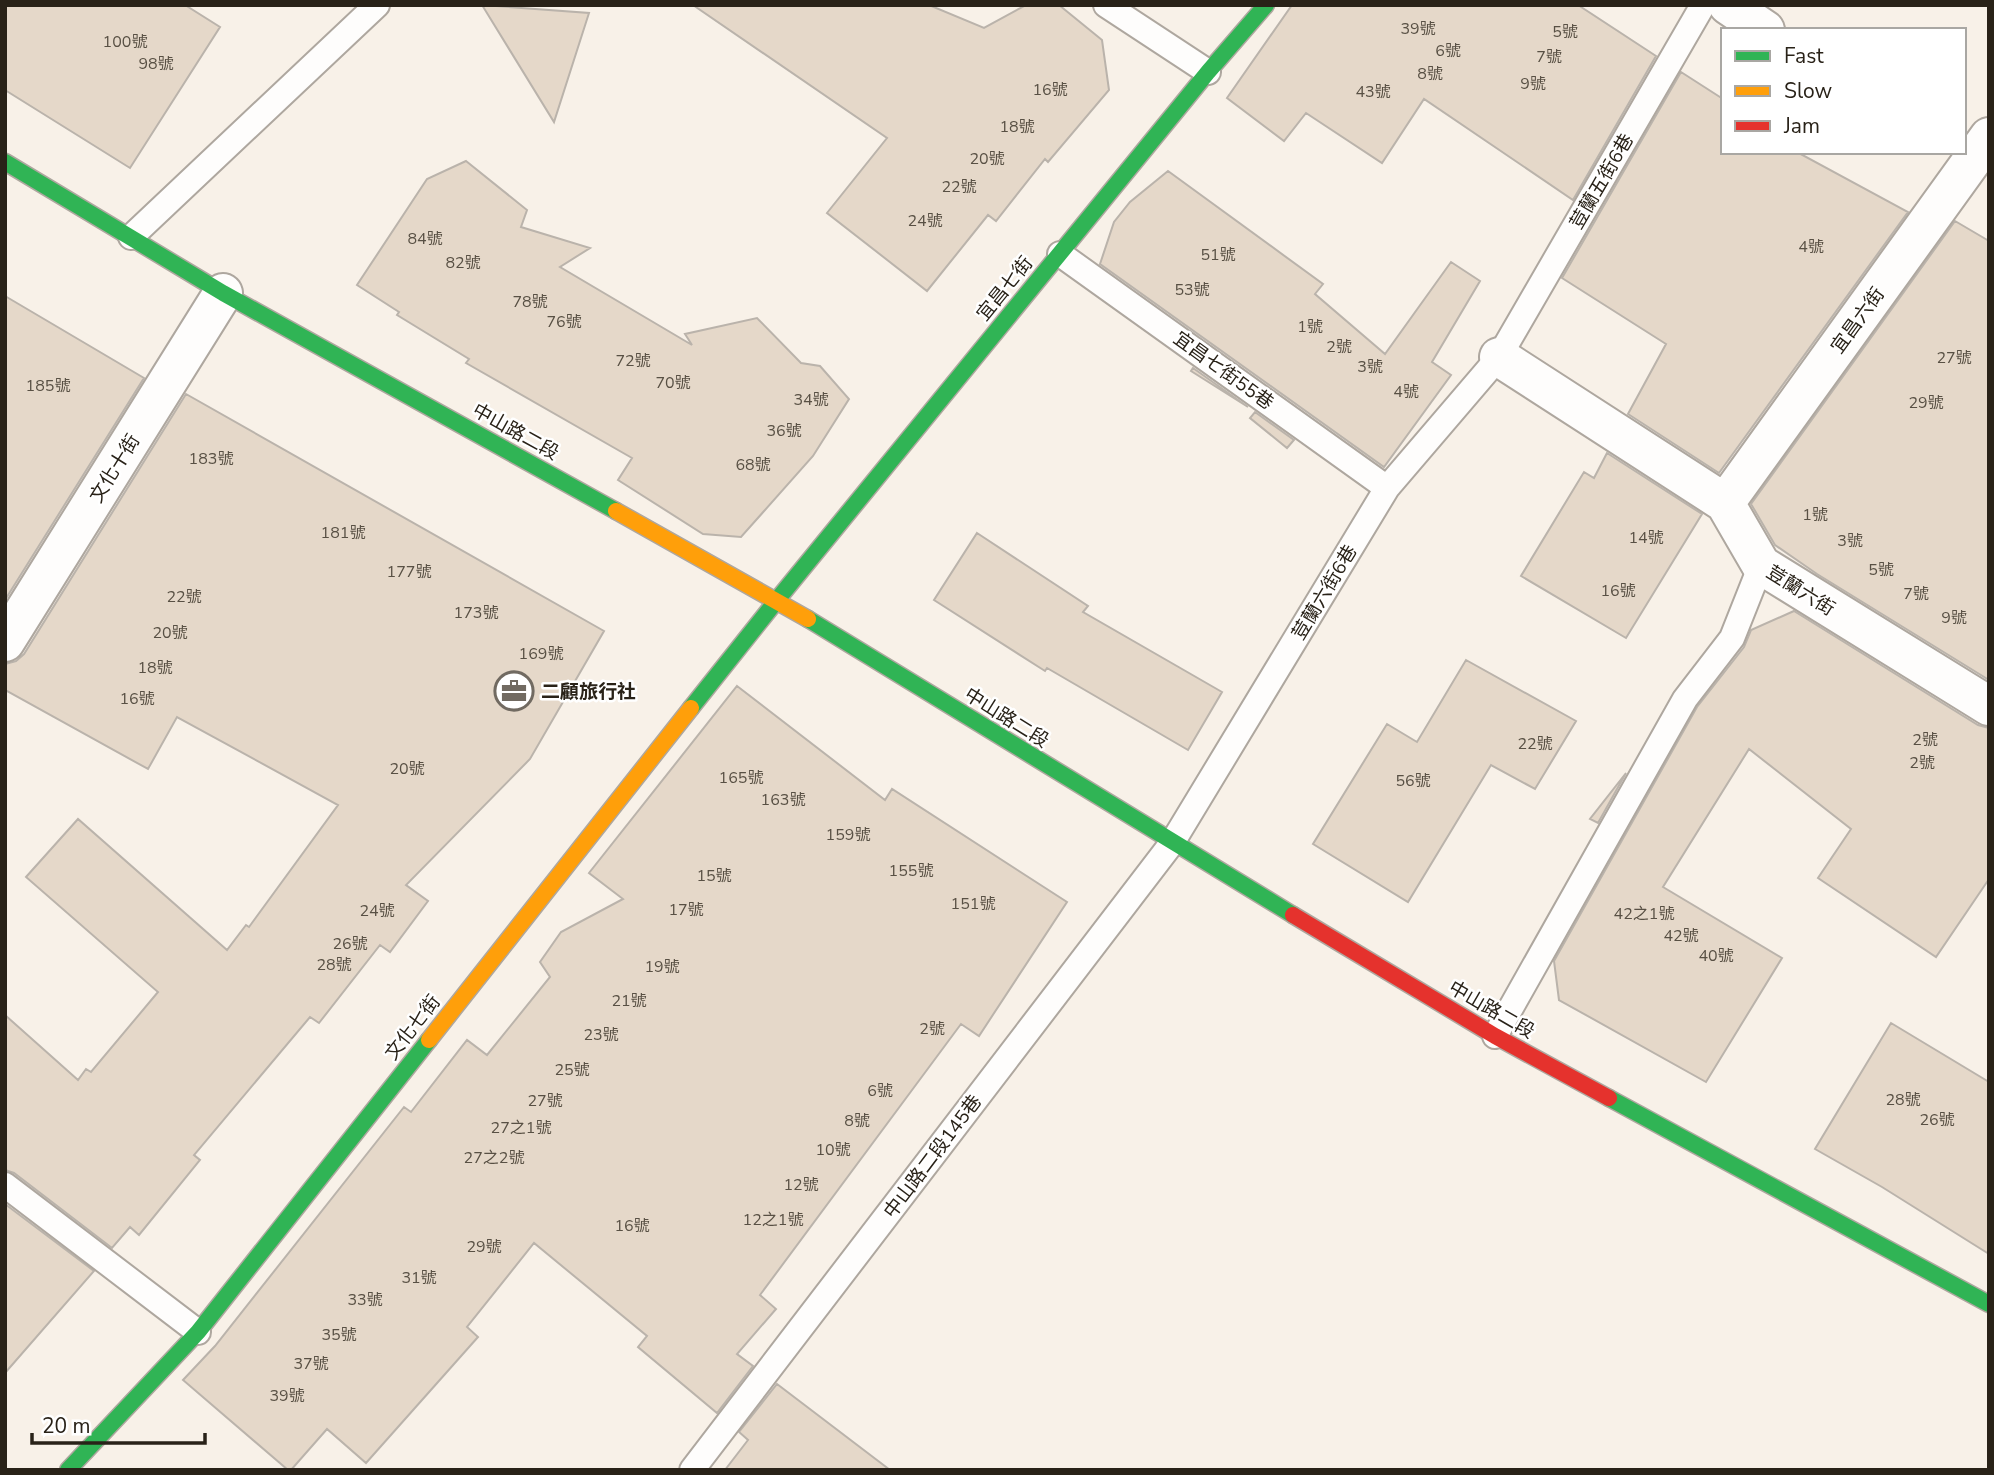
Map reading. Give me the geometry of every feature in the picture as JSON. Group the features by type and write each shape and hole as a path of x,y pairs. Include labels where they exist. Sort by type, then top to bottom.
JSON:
{"street":[{"name":"宜昌七街","path":"777,600 1208,72 1266,5"},
{"path":"1728,5 1762,28"},
{"name":"宜昌六街","path":"1725,503 1975,157"},
{"name":"中山路二段","path":"5,162 223,293 777,600 1172,843 1495,1036 1989,1304"},
{"name":"文化十街","path":"5,642 223,293"},
{"name":"荳蘭六街","path":"1499,357 1725,503 1761,565 1989,706"},
{"name":"文化七街","path":"68,1470 198,1332 777,600"}],"lane":[{"path":"131,237 377,5"},
{"path":"1106,5 1208,72"},
{"name":"荳蘭五街6巷","path":"1499,357 1703,5"},
{"name":"宜昌七街55巷","path":"1059,254 1387,488"},
{"name":"荳蘭六街6巷","path":"1172,843 1387,488 1499,357"},
{"path":"1495,1036 1685,699 1732,638 1761,565"},
{"name":"中山路二段145巷","path":"692,1470 1172,843"},
{"path":"5,1185 198,1332"}],"building":[{"path":"5,5 185,5 220,27 130,168 5,90"},
{"path":"482,5 589,13 554,122"},
{"path":"693,5 929,5 984,28 1026,5 1059,5 1102,40 1109,90 1048,162 1045,159 996,221 988,215 927,291 827,213 887,138"},
{"path":"1292,5 1578,5 1656,56 1573,200 1424,99 1382,163 1306,113 1284,141 1227,98"},
{"path":"1681,72 1721,98 1721,154 1801,154 1908,212 1719,473 1628,414 1666,344 1562,278"},
{"path":"466,161 527,210 521,227 590,248 560,267 692,345 685,334 757,318 801,363 820,366 849,399 813,456 741,537 703,534 618,480 632,458 466,363 469,359 397,315 399,312 357,285 427,179"},
{"path":"1168,171 1323,284 1315,294 1385,354 1451,262 1480,281 1432,362 1451,375 1384,467 1100,264 1114,222 1130,202"},
{"path":"1955,221 1989,241 1989,680 1817,574 1775,545 1751,504"},
{"path":"5,296 144,378 5,600"},
{"path":"1193,368 1248,407 1191,371"},
{"path":"186,394 604,631 530,759 406,885 428,901 390,952 380,945 319,1023 310,1017 194,1155 200,1160 139,1235 130,1227 112,1248 14,1173 5,1170 5,1015 78,1080 86,1069 91,1072 158,992 26,877 78,819 227,950 246,925 249,927 338,805 177,717 148,769 5,690 5,664 16,661 24,654"},
{"path":"1255,412 1294,440 1287,448 1250,418"},
{"path":"1607,453 1702,514 1626,638 1521,576 1584,472 1594,478"},
{"path":"977,533 1088,606 1083,612 1222,692 1188,750 1047,668 1045,671 934,600"},
{"path":"1794,611 1978,725 1989,728 1989,879 1936,957 1818,878 1851,829 1749,749 1663,887 1782,958 1706,1082 1559,1000 1554,961 1697,707 1744,647 1751,630"},
{"path":"1466,660 1576,721 1535,789 1491,765 1408,902 1313,844 1387,724 1417,742"},
{"path":"737,686 885,800 892,789 1067,902 979,1036 961,1024 760,1295 776,1309 737,1354 753,1366 717,1413 638,1347 647,1336 534,1243 467,1327 478,1337 366,1463 327,1429 291,1470 288,1470 183,1380 215,1346 404,1107 411,1112 467,1040 487,1055 550,977 540,962 561,932 623,899 589,873"},
{"path":"1626,773 1598,823 1590,819"},
{"path":"1891,1023 1989,1082 1989,1254 1815,1149"},
{"path":"5,1204 94,1271 5,1373"},
{"path":"777,1384 890,1470 725,1470 748,1440 739,1432"}],"traffic: fast":[{"path":"691,708 1208,72 1266,5"},
{"path":"5,162 223,293 616,511"},
{"path":"808,619 1293,915"},
{"path":"68,1470 198,1332 429,1040"},
{"path":"1609,1098 1989,1304"}],"traffic: slow":[{"path":"616,511 808,619"},
{"path":"429,1040 691,708"}],"traffic: jam":[{"path":"1293,915 1495,1036 1609,1098"}],"place":[{"name":"二顧旅行社","path":"514,691"}]}
